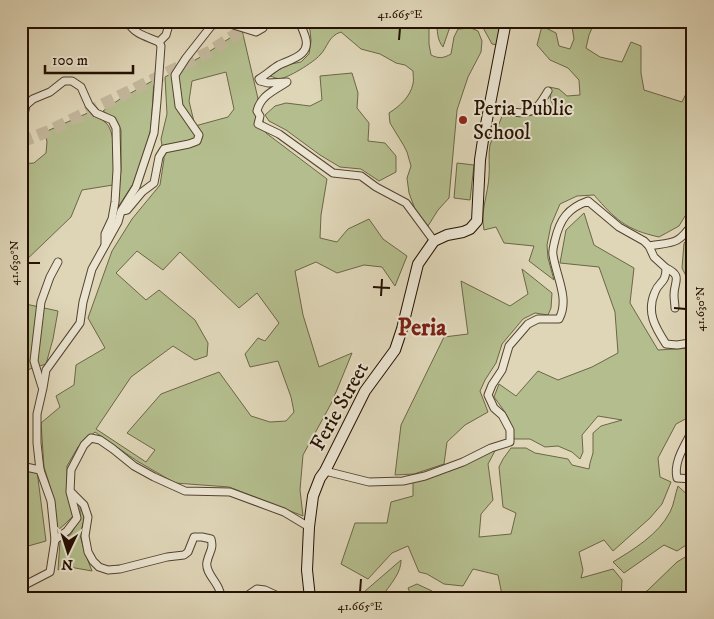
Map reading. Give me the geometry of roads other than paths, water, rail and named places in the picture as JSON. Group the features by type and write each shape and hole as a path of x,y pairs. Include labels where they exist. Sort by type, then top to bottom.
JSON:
{"street":[{"path":"127,21 137,32 159,42"},
{"path":"159,42 166,35 170,21"},
{"path":"121,211 127,210 142,192 154,183 159,157 164,149 197,141 199,135 179,106 175,75 186,58 212,25 227,23 256,32 263,28 265,21"},
{"path":"298,21 306,38 306,48 302,54 278,66 259,79 268,83 287,82 267,94 258,104 257,111 260,116 258,124 279,134 333,173 361,176 376,187 406,203 434,241 447,235 470,229 477,220 480,160 506,21"},
{"path":"21,587 50,572 55,540 52,501 40,470 37,444 38,414 46,370 80,323 83,302 92,269 118,222 121,211 136,187 154,133 161,46 159,42"},
{"path":"23,119 26,105 50,92 64,81 72,82 81,87 89,105 96,113 112,120 116,128 117,170 115,202 112,219 105,234 105,246"},
{"path":"489,109 522,113 533,110 548,91"},
{"path":"325,471 369,482 403,481 426,476 510,442 510,430 502,415 494,408 488,395 502,370 509,346 528,324 538,319 559,319 563,312 560,278 552,253 558,227 566,214 580,204 588,201 619,227 644,240 654,256 666,268 673,271 677,280 674,298 676,308"},
{"path":"649,246 676,242 685,235 693,223"},
{"name":"Ferie Street","path":"310,598 307,570 313,496 320,478 365,391 395,350 402,330 418,264 434,241"},
{"path":"43,388 34,360 41,302 58,262"},
{"path":"666,268 666,277 655,292 651,316 666,344 693,344"},
{"path":"693,429 679,457 676,473 677,478 693,479"},
{"path":"55,540 67,531 77,518 70,492 71,470 84,445 91,438 100,440 134,466 186,491 230,492 284,512 309,527"},
{"path":"21,466 40,470"},
{"path":"70,492 84,505 88,516 85,536 88,552 99,567 108,570 120,569 167,557 184,555 188,552 194,537 211,539 213,546 207,560 207,567 223,598"},
{"path":"244,598 257,589 265,590 282,598"}],"tunnel":[{"path":"21,142 49,131 211,51 255,21"}],"place":[{"name":"Peria Public School","path":"463,120"}],"district":[{"name":"Peria","path":"422,327"}]}
